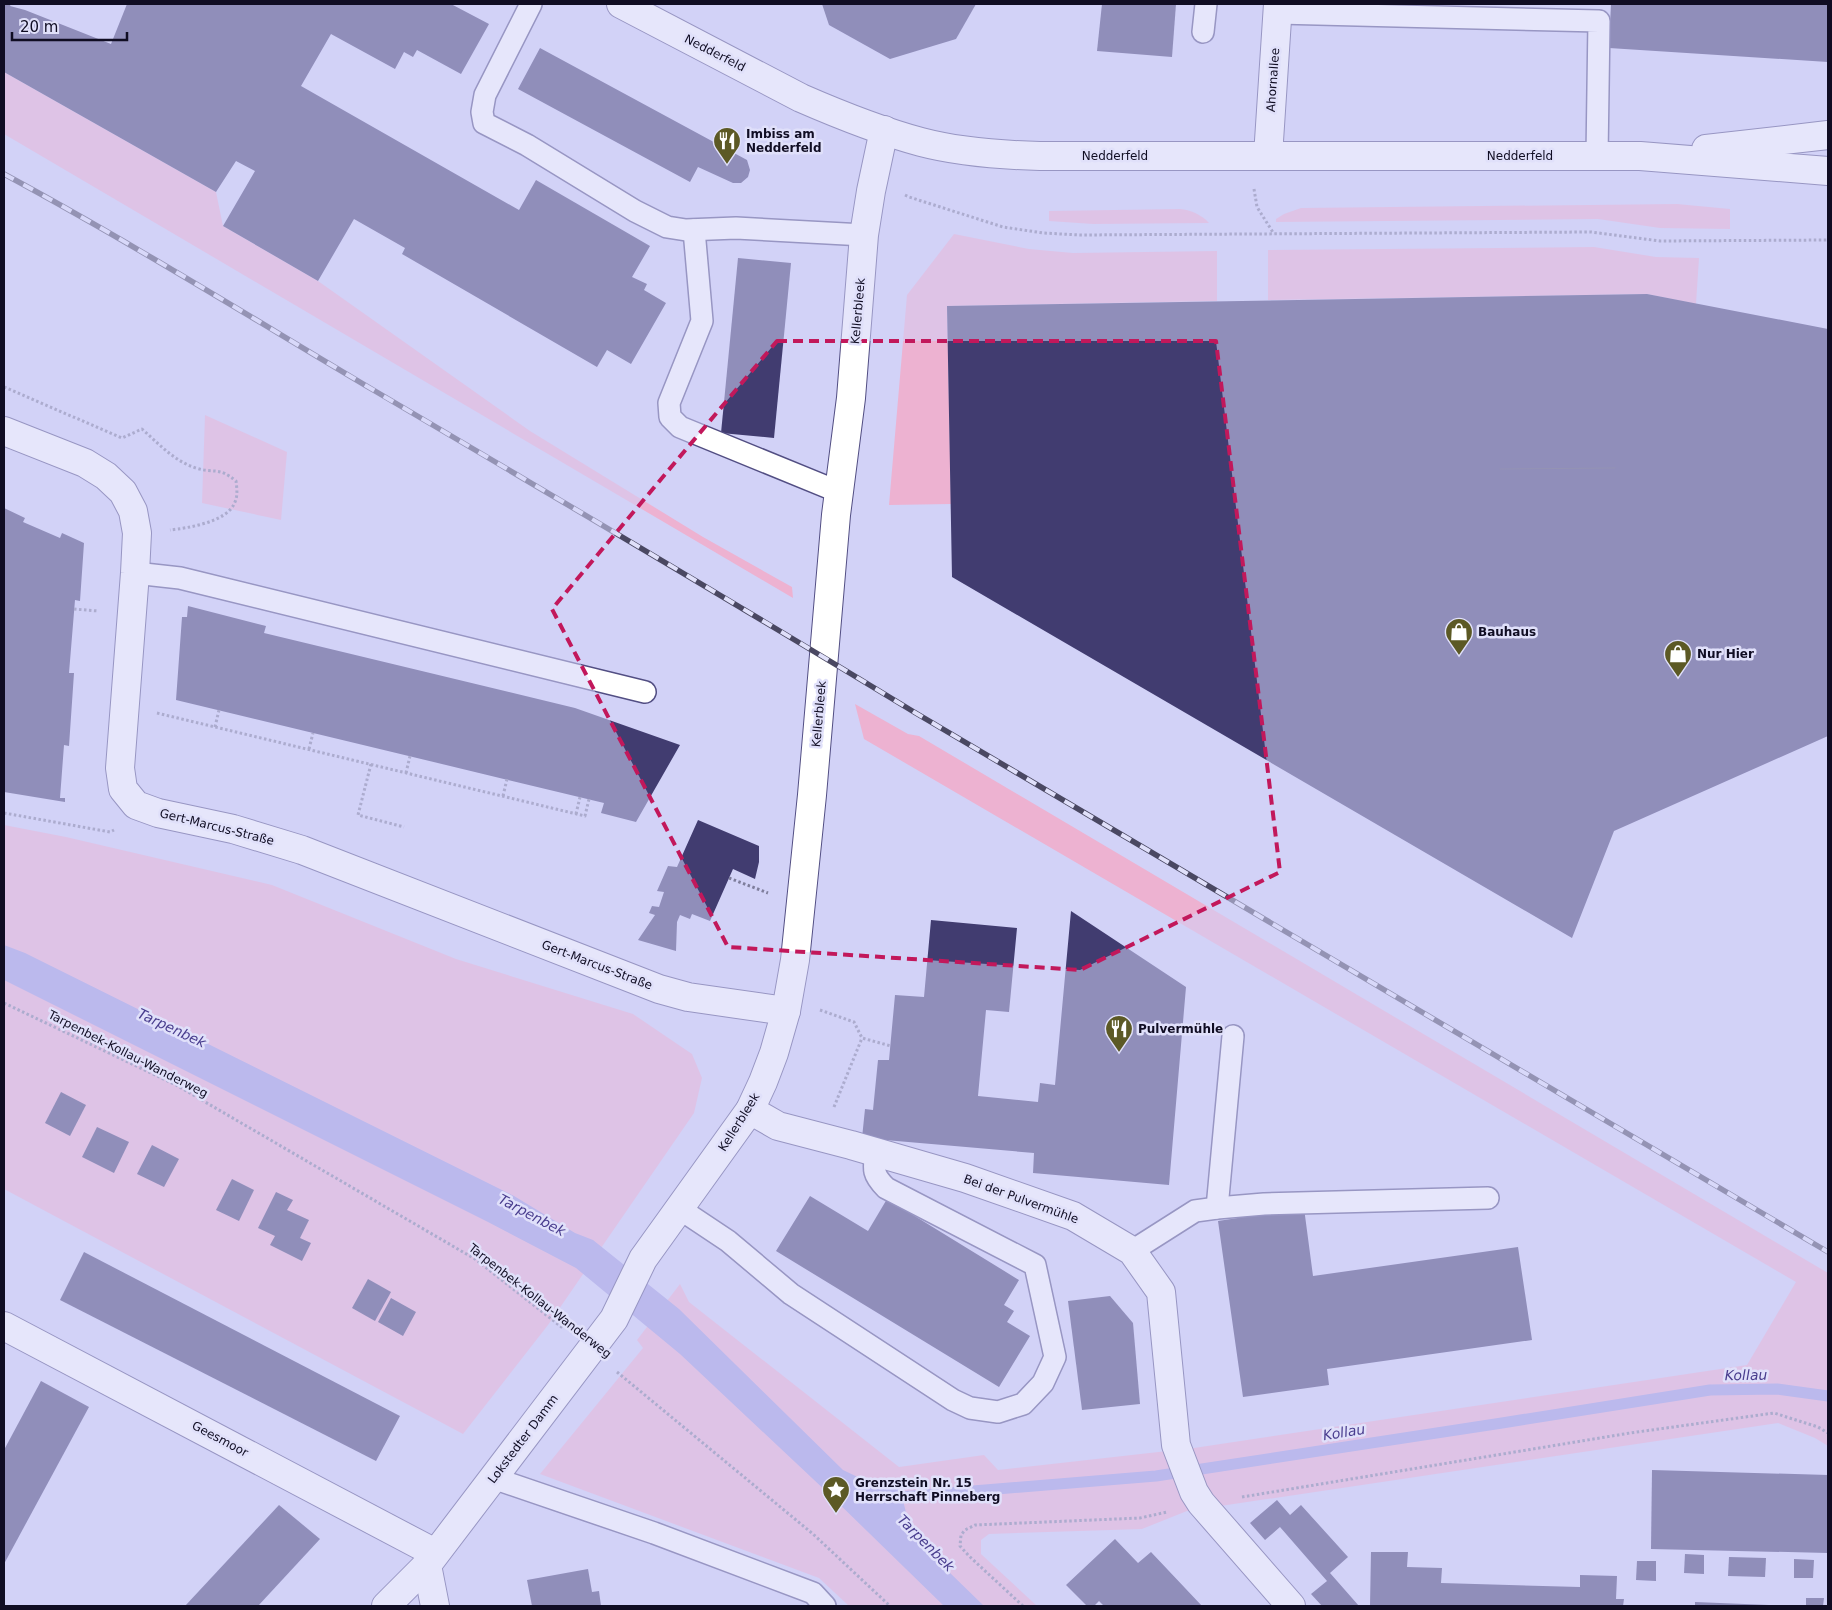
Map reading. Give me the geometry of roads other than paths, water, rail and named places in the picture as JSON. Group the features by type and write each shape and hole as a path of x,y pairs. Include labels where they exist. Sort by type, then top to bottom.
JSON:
{"street":[{"name":"Nedderfeld","path":"622,4 801,98 852,120 922,142 945,147 1011,155 1640,156 1828,171"},
{"name":"Ahornallee","path":"1268,156 1278,8"},
{"name":"Kellerbleek","path":"643,1259 750,1110 774,1053 787,1005 796,960 802,906 839,492 851,398 864,235 884,130"},
{"name":"Nedderfeld","path":"1640,156 1828,135"},
{"name":"Gert-Marcus-Straße","path":"4,431 85,463 106,476 122,492 133,510 137,533 135,573 120,768 123,789 136,805 158,813 233,829 302,850 659,989 688,997 787,1005"},
{"name":"Bei der Pulvermühle","path":"750,1110 778,1126 965,1178 1073,1216 1132,1251 1161,1292 1176,1445 1198,1498 1291,1606"},
{"name":"Lokstedter Damm","path":"386,1606 431,1559 614,1319 643,1259"},
{"name":"Geesmoor","path":"4,1326 431,1559"},
{"path":"431,1559 435,1606"}],"lane":[{"path":"531,4 485,95 482,112 484,123 527,145 635,211 667,227 694,230 736,228 864,235"},
{"path":"1203,32 1206,4"},
{"path":"1278,8 1599,20 1596,156"},
{"path":"694,230 702,321 669,403 670,418 680,427 839,492"},
{"path":"135,573 180,578 645,692"},
{"path":"1217,1208 1233,1036"},
{"path":"680,1209 728,1242 791,1294 953,1400 970,1408 998,1412 1023,1404 1043,1383 1055,1357 1035,1265 886,1188 877,1179 873,1169 876,1152"},
{"path":"1132,1251 1195,1211 1264,1204 1488,1198"},
{"path":"494,1478 654,1533 803,1589 813,1593 825,1606"}],"water":[{"name":"Tarpenbek","path":"4,945 25,953 514,1196 575,1233 593,1240 679,1309 843,1470 866,1481 899,1485 912,1536 984,1606 944,1606 829,1494 680,1354 576,1268 488,1222 4,980"}],"waterway":[{"name":"Kollau","path":"888,1498 1156,1476 1710,1390 1777,1389 1828,1396"}],"tram line":[{"path":"1500,469 1615,468"}],"railway":[{"path":"4,174 98,226 914,712 1828,1252"}],"place":[{"name":"Imbiss am Nedderfeld","path":"727,165"},
{"name":"Bauhaus","path":"1459,656"},
{"name":"Nur Hier","path":"1678,678"},
{"name":"Pulvermühle","path":"1119,1053"},
{"name":"Grenzstein Nr. 15 Herrschaft Pinneberg","path":"836,1514"}]}
